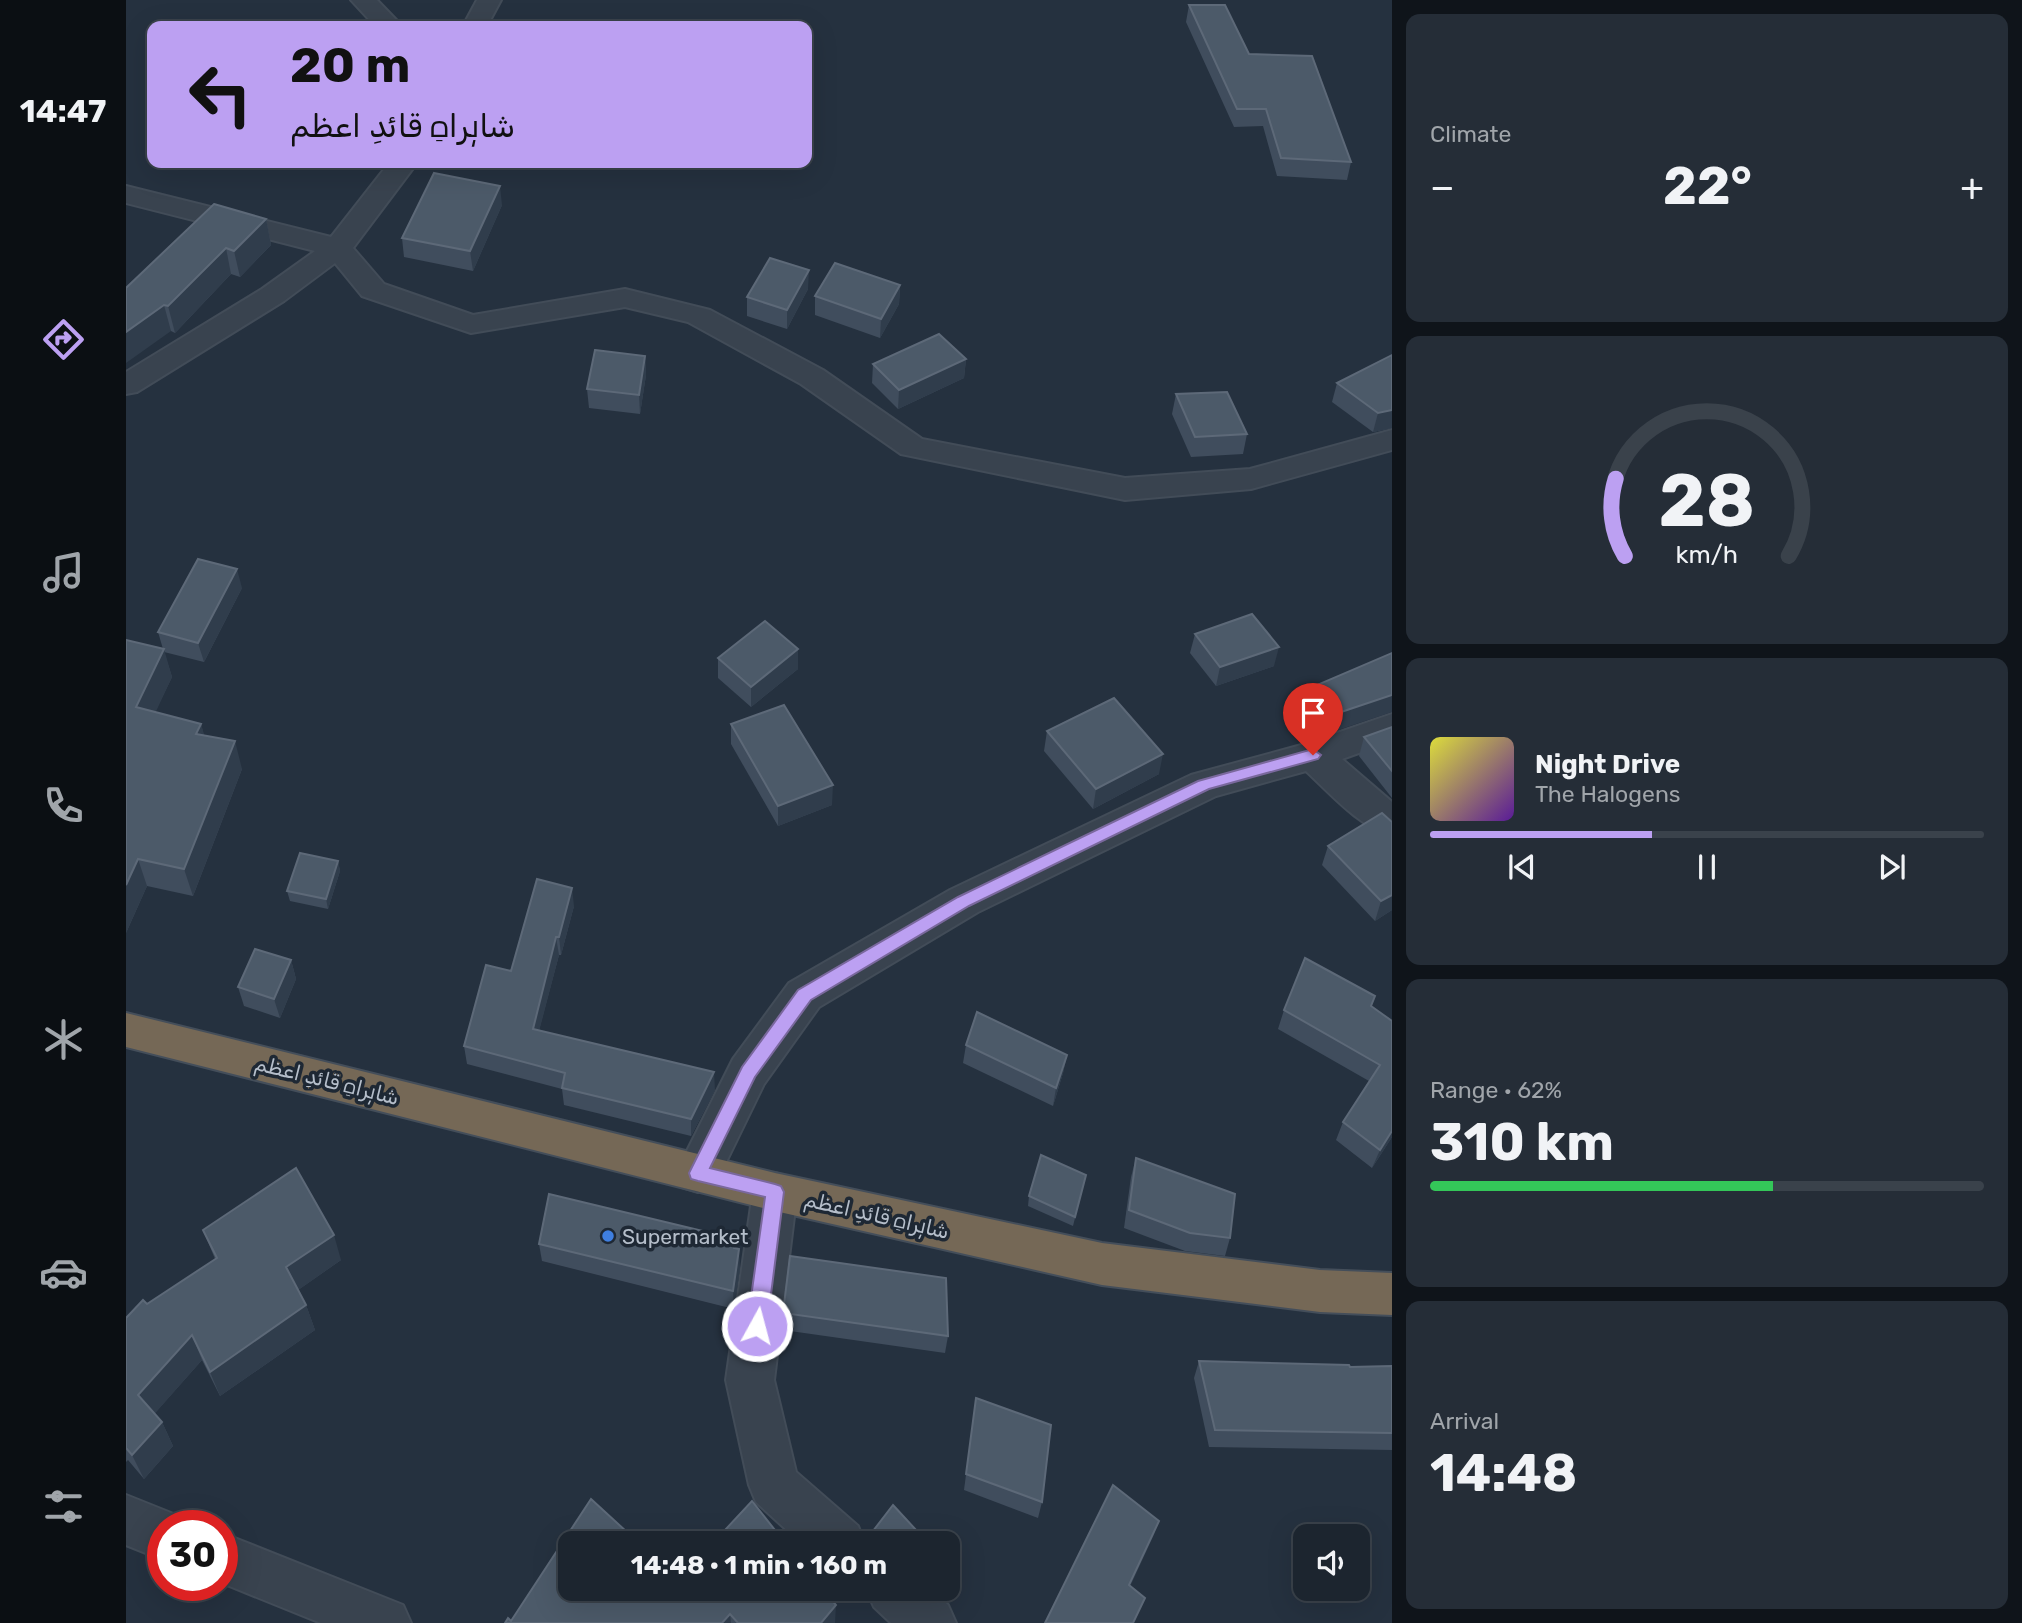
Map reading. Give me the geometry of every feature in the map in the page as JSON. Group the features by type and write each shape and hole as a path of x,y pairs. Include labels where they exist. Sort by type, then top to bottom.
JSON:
{"highway":[{"name":"شاہراہِ قائدِ اعظم","path":"126,1030 775,1192 1102,1264 1320,1291 1392,1294"}],"street":[{"path":"363,0 384,21"},
{"path":"478,21 489,0"},
{"path":"126,385 273,295 338,248 399,168"},
{"path":"126,194 338,248 373,290 471,324 625,298 699,316 812,377 912,447 1125,489 1251,479 1392,440"},
{"path":"698,1173 748,1072 804,995 964,901 1204,785 1313,755 1392,727"},
{"path":"1313,755 1361,799 1392,822"},
{"path":"775,1192 750,1380 774,1485 825,1531"},
{"path":"126,1520 147,1529"},
{"path":"238,1564 384,1623"},
{"path":"905,1601 930,1623"}],"building":[{"path":"1189,5 1225,5 1249,54 1312,56 1351,162 1281,158 1266,109 1237,109"},
{"path":"434,173 500,186 470,251 402,238"},
{"path":"214,204 266,219 234,251 226,248 168,306 164,305 126,332 126,288"},
{"path":"770,258 809,270 787,310 747,297"},
{"path":"835,263 900,285 881,319 815,296"},
{"path":"939,334 966,359 899,390 873,364"},
{"path":"595,350 645,356 639,395 587,389"},
{"path":"1392,355 1392,410 1378,413 1337,383"},
{"path":"1227,392 1247,434 1195,437 1176,394"},
{"path":"198,559 237,569 198,643 158,632"},
{"path":"1252,614 1279,647 1220,667 1195,634"},
{"path":"765,621 798,649 751,687 718,658"},
{"path":"126,640 164,649 136,707 201,724 196,734 235,741 184,869 138,859 126,885"},
{"path":"1392,653 1392,695 1341,712 1317,685"},
{"path":"1114,698 1163,754 1096,789 1047,731"},
{"path":"784,705 833,785 778,806 731,724"},
{"path":"1392,727 1392,771 1364,737"},
{"path":"1382,813 1392,822 1392,895 1381,901 1328,846"},
{"path":"300,853 338,861 326,899 287,891"},
{"path":"537,879 572,888 559,937 556,937 533,1029 714,1072 691,1119 562,1088 565,1073 464,1046 486,965 511,971"},
{"path":"255,949 291,960 274,999 238,987"},
{"path":"1305,958 1375,996 1371,1006 1392,1021 1392,1131 1380,1150 1343,1122 1380,1065 1284,1010"},
{"path":"977,1012 1067,1055 1056,1088 966,1045"},
{"path":"1041,1155 1086,1175 1075,1217 1029,1196"},
{"path":"1136,1158 1235,1194 1230,1238 1190,1233 1129,1210"},
{"path":"296,1168 334,1235 286,1267 306,1305 210,1372 192,1335 138,1395 162,1422 132,1455 126,1448 126,1318 143,1300 147,1304 217,1258 203,1230"},
{"path":"549,1194 736,1239 734,1248 739,1249 733,1291 539,1244"},
{"path":"790,1256 946,1278 948,1336 783,1313"},
{"path":"1199,1361 1392,1366 1392,1433 1215,1430"},
{"path":"976,1398 1051,1425 1042,1502 966,1474"},
{"path":"1113,1485 1159,1521 1129,1585 1145,1598 1133,1623 1045,1623"},
{"path":"591,1499 626,1531 570,1531"},
{"path":"752,1501 776,1531 724,1531"},
{"path":"893,1505 917,1531 873,1531"},
{"path":"558,1549 558,1601 833,1601 836,1605 821,1623 738,1623 730,1614 722,1623 505,1623 508,1618 511,1621"}],"place":[{"name":"Supermarket","path":"608,1236"}],"route":[{"path":"757,1326 775,1192 698,1173 748,1072 804,995 964,901 1204,785 1313,755"}]}
